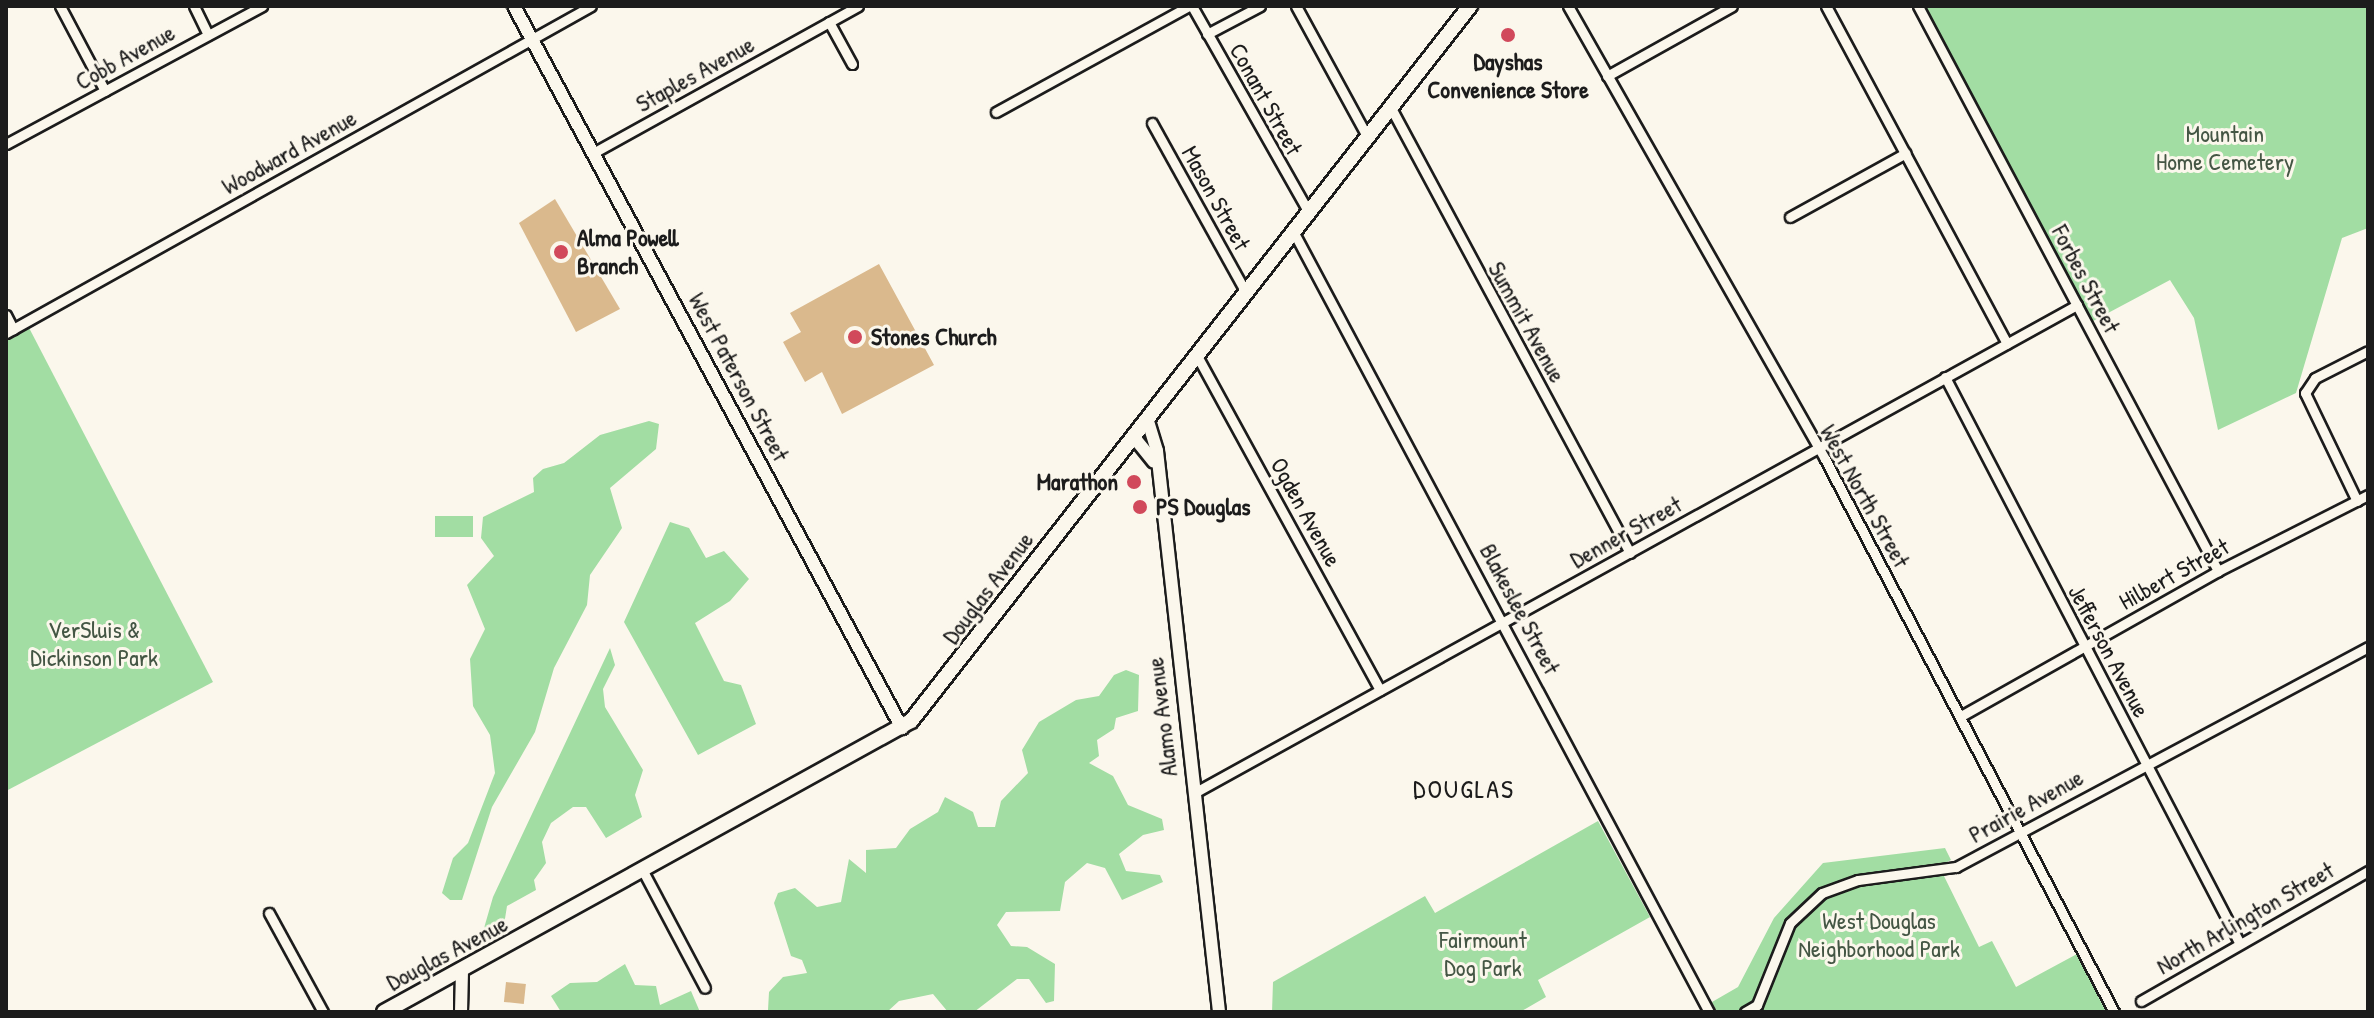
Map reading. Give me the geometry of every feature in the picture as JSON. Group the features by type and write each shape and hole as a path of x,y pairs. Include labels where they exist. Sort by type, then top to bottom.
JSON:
{"main road":[{"name":"Douglas Avenue","path":"384,1012 902,728 921,712 1291,228 1368,138 1470,6"}],"street":[{"path":"60,6 105,91"},
{"path":"194,6 208,35"},
{"name":"Cobb Avenue","path":"6,144 262,6"},
{"name":"West Paterson Street","path":"514,6 902,728"},
{"name":"Woodward Avenue","path":"10,331 591,6"},
{"name":"Staples Avenue","path":"593,153 858,6"},
{"path":"996,112 1190,6"},
{"name":"Conant Street","path":"1190,6 1307,209"},
{"path":"1207,34 1260,6"},
{"path":"1296,6 1368,138"},
{"name":"West North Street","path":"1568,6 1817,449 1961,716 2114,1012"},
{"path":"1607,76 1732,6"},
{"path":"1826,6 2007,343"},
{"name":"Forbes Street","path":"1918,6 2218,571"},
{"path":"829,22 852,64"},
{"name":"Summit Avenue","path":"1391,108 1630,553"},
{"name":"Mason Street","path":"1152,123 1245,291"},
{"path":"1790,217 1906,153"},
{"name":"Blakeslee Street","path":"1291,228 1504,620 1709,1012"},
{"name":"Denner Street","path":"1194,793 2077,305"},
{"path":"6,315 10,331"},
{"path":"2357,501 2307,400 2309,384 2368,351"},
{"name":"Ogden Avenue","path":"1196,354 1380,690"},
{"name":"Jefferson Avenue","path":"1945,377 2239,942"},
{"name":"Alamo Avenue","path":"1147,418 1155,439 1154,462 1219,1012"},
{"path":"1133,436 1154,462"},
{"name":"Hilbert Street","path":"1961,716 2218,571 2368,495"},
{"name":"Prairie Avenue","path":"1745,1012 1757,1008 1780,940 1813,899 1858,880 1943,873 2368,647"},
{"path":"643,871 705,988"},
{"name":"North Arlington Street","path":"2141,1001 2239,942 2367,874"},
{"path":"269,913 323,1012"},
{"path":"461,1012 462,971"}],"green space":[{"name":"Mountain Home Cemetery","path":"1923,6 2368,6 2368,228 2342,238 2296,393 2218,430 2194,318 2170,280 2093,321"},
{"name":"VerSluis & Dickinson Park","path":"26,322 213,682 6,791 6,333"},
{"path":"649,421 659,424 656,449 610,488 622,528 590,575 587,605 554,668 535,732 492,807 462,900 450,900 442,893 453,858 468,843 495,773 490,735 473,706 470,659 485,629 467,585 494,556 481,538 483,517 534,492 533,478 543,469 564,463 600,435"},
{"path":"435,516 473,516 473,537 435,537"},
{"path":"670,522 689,528 706,558 724,551 749,579 730,601 695,623 724,681 741,685 756,724 698,755 624,622"},
{"path":"610,648 615,665 603,689 605,707 643,770 635,795 642,817 606,838 586,807 573,807 551,823 542,842 546,863 534,880 536,890 507,906 504,925 480,942 493,897"},
{"path":"1126,670 1139,675 1138,711 1116,718 1114,729 1097,740 1099,756 1089,763 1113,776 1128,805 1162,819 1164,830 1143,835 1119,854 1126,871 1160,875 1163,882 1122,900 1105,868 1087,863 1065,882 1060,911 1006,912 997,925 1011,946 1027,947 1055,964 1054,1001 1046,1003 1029,979 1017,979 974,1012 948,1012 933,994 899,1001 887,1012 768,1010 769,992 783,977 807,973 802,960 791,956 774,903 778,893 795,888 817,907 841,902 849,859 866,873 866,850 896,848 910,829 938,812 945,797 973,812 978,827 995,827 1001,801 1028,773 1022,750 1039,722 1076,700 1099,696 1114,675"},
{"name":"Fairmount Dog Park","path":"1598,821 1650,917 1538,980 1546,997 1520,1012 1272,1012 1273,982 1425,896 1435,913"},
{"name":"West Douglas Neighborhood Park","path":"1945,848 1951,860 1939,866 1979,947 1992,941 2016,987 2077,954 2106,1012 1717,1012 1712,1002 1738,987 1774,918 1823,863"},
{"path":"625,964 635,985 656,986 660,1005 691,991 700,1012 561,1012 551,996 570,983 597,982"}],"building":[{"name":"Alma Powell Branch","path":"555,199 620,309 576,332 519,223"},
{"name":"Stones Church","path":"879,264 934,365 842,414 822,372 805,382 783,342 801,332 790,313"},
{"path":"506,982 526,984 524,1004 504,1002"}],"place":[{"name":"Dayshas Convenience Store","path":"1508,35"},
{"name":"Alma Powell Branch","path":"561,252"},
{"name":"Stones Church","path":"855,337"},
{"name":"Marathon","path":"1134,482"},
{"name":"PS Douglas","path":"1140,507"}],"district":[{"name":"DOUGLAS","path":"1464,789"}]}
